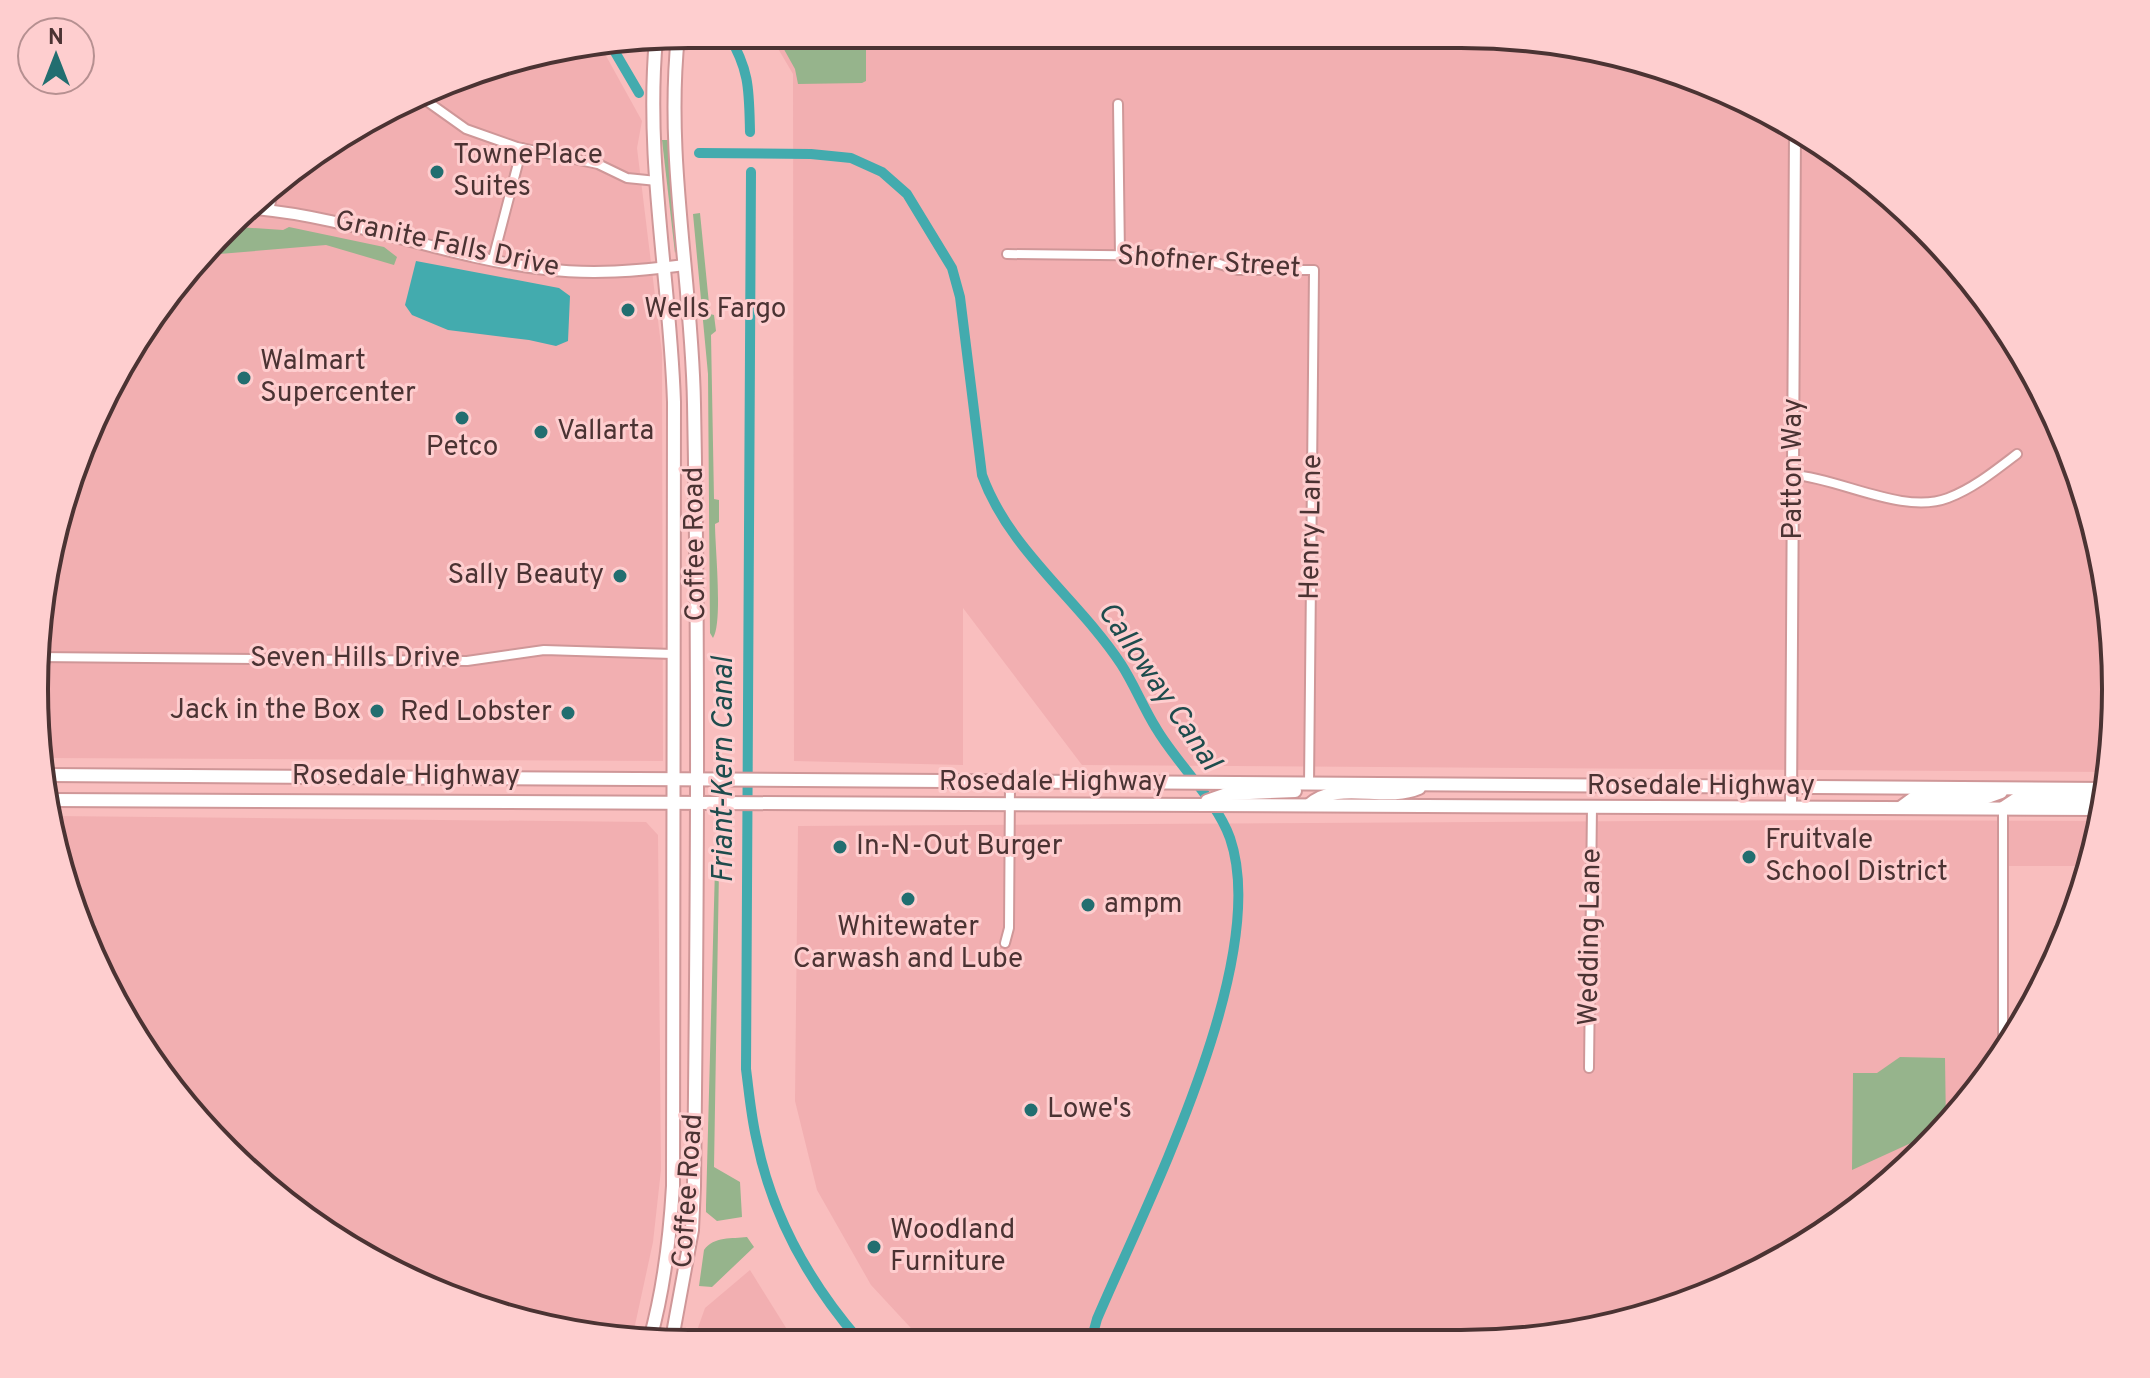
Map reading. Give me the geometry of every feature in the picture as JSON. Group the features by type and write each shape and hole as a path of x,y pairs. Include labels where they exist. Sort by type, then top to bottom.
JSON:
{"main road":[{"name":"Coffee Road","path":"674,1330 693,1216 698,802 694,402 672,117 677,48"},
{"name":"Coffee Road","path":"652,1329 671,1228 673,1186 674,402 654,151 656,49"},
{"name":"Rosedale Highway","path":"53,775 1183,784 1309,805 2091,809"},
{"name":"Rosedale Highway","path":"58,800 1191,805 1229,794 1309,785 2094,789"},
{"path":"1309,805 1325,795 1407,794 1426,785"},
{"path":"1900,808 1915,797 1987,797 2013,788"},
{"path":"2003,808 2018,798 2093,797"}],"street":[{"path":"430,103 466,129 522,148 598,164 627,178 657,181"},
{"path":"1118,104 1120,256"},
{"name":"Patton Way","path":"1791,807 1795,142"},
{"path":"493,259 522,148"},
{"path":"269,210 271,203"},
{"name":"Granite Falls Drive","path":"263,210 308,216 541,269 580,272 685,265"},
{"name":"Shofner Street","path":"1007,254 1191,256 1238,270 1314,270"},
{"name":"Henry Lane","path":"1309,785 1314,270"},
{"path":"1795,475 1811,476 1894,499 1920,502 1947,499 1984,479 2017,454"},
{"name":"Seven Hills Drive","path":"49,657 467,661 544,650 673,654"},
{"path":"1005,943 1009,928 1010,783"},
{"name":"Wedding Lane","path":"1589,1068 1592,806"},
{"path":"2003,808 2003,1031"}],"shaded area":[{"path":"778,48 1503,49 1545,53 1627,70 1667,82 1745,114 1782,134 1851,180 1914,236 1970,299 1994,333 2036,405 2068,483 2090,564 2097,605 2102,689 2097,772 1082,765 963,608 963,765 794,761 793,74"},
{"path":"604,53 642,121 637,148 662,353 663,761 52,758 49,731 49,647 53,605 60,564 82,483 114,405 134,368 180,299 207,266 266,207 299,180 368,134 405,114 483,82 564,60"},
{"path":"61,816 646,822 658,835 661,1170 653,1242 634,1328 605,1325 523,1308 444,1281 368,1244 299,1198 266,1171 207,1112 180,1079 134,1010 114,973 82,895"},
{"path":"2088,821 2077,866 2000,866 2002,1033 1943,1112 1884,1171 1851,1198 1782,1244 1745,1264 1667,1296 1586,1318 1545,1325 1461,1330 913,1330 871,1285 817,1190 795,1101 798,826"},
{"path":"750,1270 787,1330 697,1330 705,1308"}],"green space":[{"path":"783,48 866,48 866,81 862,83 798,84 795,69"},
{"path":"662,140 668,140 678,246 675,253"},
{"path":"700,213 710,314 714,315 716,331 711,335 714,499 719,500 719,522 715,524 718,617 713,638 710,633 708,374 693,214"},
{"path":"289,227 384,247 397,257 394,265 326,245 219,254 245,228 283,230"},
{"path":"715,867 719,869 714,1167 740,1182 742,1217 717,1221 706,1212"},
{"path":"1900,1057 1945,1058 1946,1109 1915,1141 1852,1170 1853,1073 1877,1073"},
{"path":"747,1237 754,1247 712,1287 699,1286 704,1250 713,1242"}],"water":[{"path":"416,261 559,288 570,296 568,341 556,346 448,330 412,315 405,305"}],"waterway":[{"name":"Friant-Kern Canal","path":"735,48 747,81 750,132"},
{"name":"Calloway Canal","path":"615,52 639,93"},
{"name":"Calloway Canal","path":"699,153 811,154 851,158 882,172 907,194 952,268 960,297 982,475 994,502 1027,551 1121,664 1156,728 1215,809 1230,838 1238,889 1234,948 1219,1013 1198,1081 1172,1148 1094,1330"},
{"name":"Friant-Kern Canal","path":"751,172 746,1069 753,1120 771,1193 808,1270 851,1330"}],"place":[{"name":"TownePlace Suites","path":"437,172"},
{"name":"Wells Fargo","path":"628,310"},
{"name":"Walmart Supercenter","path":"244,378"},
{"name":"Petco","path":"462,418"},
{"name":"Vallarta","path":"541,432"},
{"name":"Sally Beauty","path":"620,576"},
{"name":"Jack in the Box","path":"377,711"},
{"name":"Red Lobster","path":"568,713"},
{"name":"In-N-Out Burger","path":"840,847"},
{"name":"Fruitvale School District","path":"1749,857"},
{"name":"Whitewater Carwash and Lube","path":"908,899"},
{"name":"ampm","path":"1088,905"},
{"name":"Lowe's","path":"1031,1110"},
{"name":"Woodland Furniture","path":"874,1247"}]}
